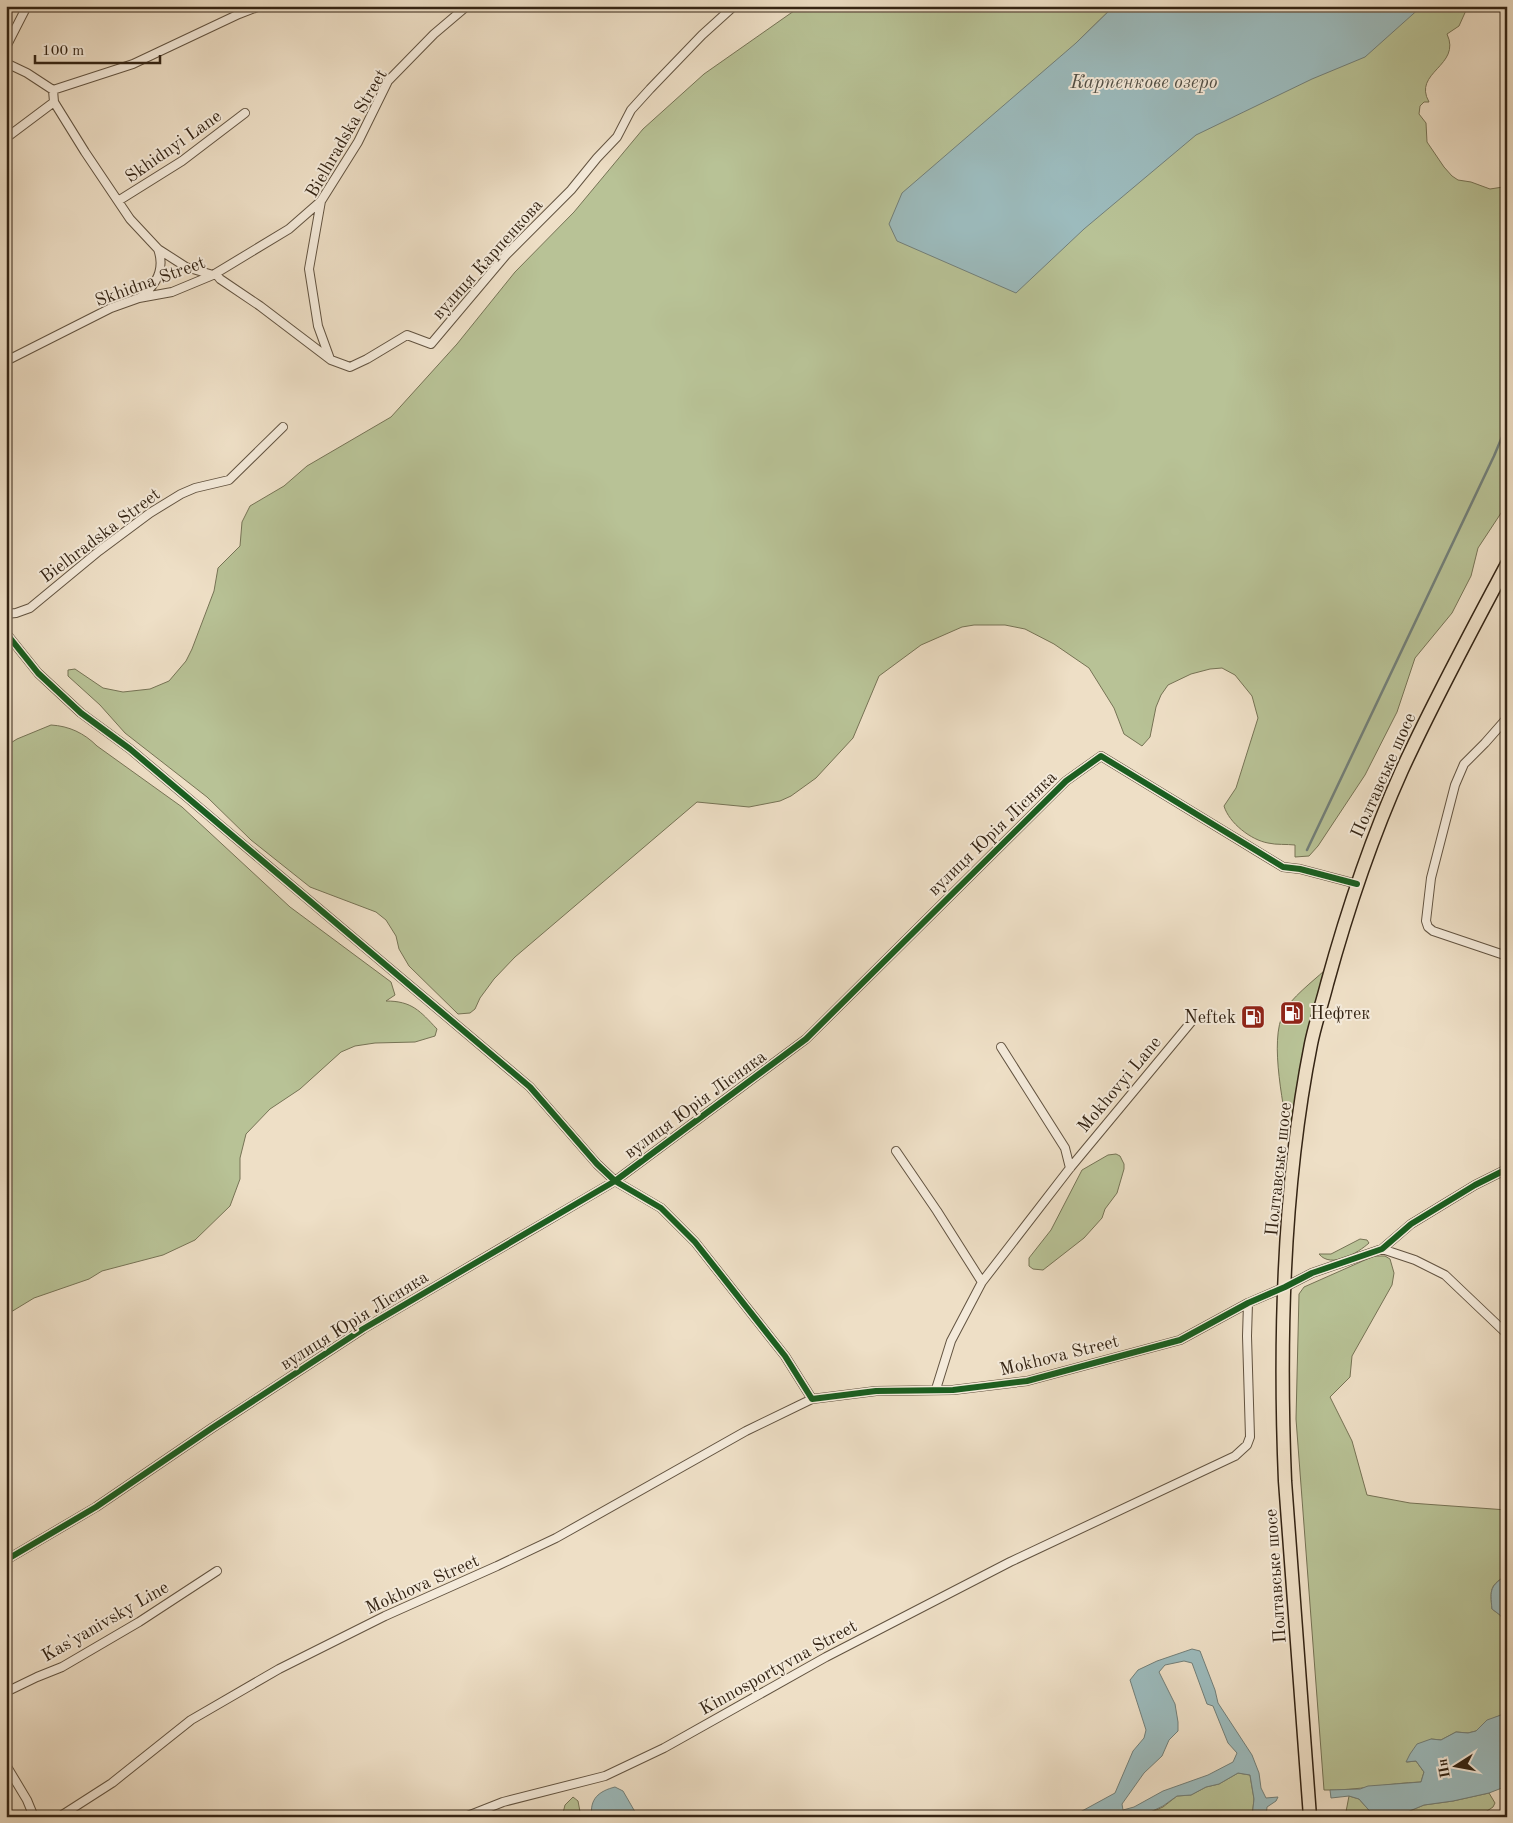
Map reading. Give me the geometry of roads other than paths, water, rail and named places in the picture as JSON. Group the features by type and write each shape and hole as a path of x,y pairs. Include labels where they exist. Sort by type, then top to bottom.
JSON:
{"main road":[{"name":"Полтавське шосе","path":"1310,1817 1283,1426 1285,1287 1292,1167 1311,1042 1337,944 1373,840 1402,771 1434,703 1507,564"}],"street":[{"path":"6,47 27,6"},
{"path":"6,63 28,73 53,90 133,64 260,6"},
{"name":"Bielhradska Street","path":"330,360 318,326 309,269 321,201 358,142 388,81 434,34 467,6"},
{"name":"вулиця Карпенкова","path":"215,274 330,360 350,367 367,360 407,335 431,344 506,255 571,190 596,158 617,137 632,110 650,89 702,35 734,6"},
{"name":"Skhidnyi Lane","path":"53,90 54,102 130,218 158,249 186,267 215,274"},
{"path":"6,138 54,102"},
{"name":"Skhidnyi Lane","path":"118,202 182,161 245,113"},
{"name":"Skhidna Street","path":"6,361 111,308 139,298 172,292 215,274 289,229 321,201"},
{"path":"139,298 158,279 162,259 158,249"},
{"name":"Bielhradska Street","path":"6,614 30,608 99,551 150,513 181,494 195,488 229,480 283,427"},
{"path":"6,633 38,673 82,713 130,749 530,1087 597,1164 615,1180 661,1208 695,1242 785,1356 812,1399"},
{"path":"1507,718 1464,764 1455,784 1431,878 1426,922 1433,931 1507,956"},
{"name":"вулиця Юрія Лісняка","path":"6,1560 96,1507 363,1329 615,1180 798,1046 1066,781 1101,756 1283,867 1300,869 1357,884"},
{"name":"Mokhovyi Lane","path":"936,1390 951,1340 982,1282 1070,1168 1192,1020"},
{"name":"Mokhovyi Lane","path":"1001,1047 1065,1148 1070,1168"},
{"path":"896,1151 982,1282"},
{"name":"Mokhova Street","path":"62,1816 112,1783 191,1720 279,1669 385,1616 556,1538 746,1431 812,1399 876,1391 978,1388 1027,1381 1180,1340 1248,1303 1312,1273 1382,1249 1411,1224 1475,1185 1507,1169"},
{"path":"1382,1249 1415,1260 1445,1275 1507,1334"},
{"name":"Kinnosportyvna Street","path":"465,1817 503,1802 605,1776 664,1748 826,1656 1010,1562 1235,1456 1247,1445 1250,1437 1246,1336 1248,1303"},
{"name":"Kas'yanivsky Line","path":"6,1692 62,1667 138,1622 217,1571"},
{"path":"6,1765 27,1800 34,1817"}],"water":[{"name":"Карпенкове озеро","path":"1114,6 1422,6 1365,57 1312,79 1196,135 1084,229 1016,293 897,241 889,224 902,193 1076,43"},
{"path":"1507,1575 1507,1624 1492,1609 1491,1592 1494,1585"},
{"path":"1192,1649 1200,1651 1218,1703 1252,1755 1259,1773 1261,1788 1266,1798 1278,1797 1276,1801 1267,1807 1266,1817 1252,1817 1254,1799 1250,1775 1238,1773 1219,1784 1206,1787 1191,1795 1177,1796 1163,1806 1144,1815 1133,1817 1071,1817 1115,1793 1133,1751 1144,1738 1146,1730 1130,1680 1138,1670 1157,1661","holes":["1184,1661 1192,1663 1207,1704 1213,1706 1228,1743 1237,1753 1233,1762 1208,1775 1163,1791 1134,1807 1123,1810 1122,1804 1144,1773 1162,1756 1169,1740 1178,1731 1175,1704 1159,1672 1165,1665"]},
{"path":"1507,1708 1507,1786 1489,1793 1424,1805 1395,1817 1375,1817 1359,1799 1349,1796 1331,1798 1330,1790 1360,1789 1368,1786 1421,1782 1424,1772 1416,1761 1406,1762 1417,1744 1431,1739 1441,1740 1456,1732 1468,1733 1476,1731 1487,1720 1501,1715"},
{"path":"615,1787 623,1791 638,1817 592,1817 592,1805 596,1797 604,1791"}],"waterway":[{"path":"1307,850 1507,425"}],"place":[{"name":"Нефтек","path":"1292,1013"},
{"name":"Neftek","path":"1253,1017"}]}
